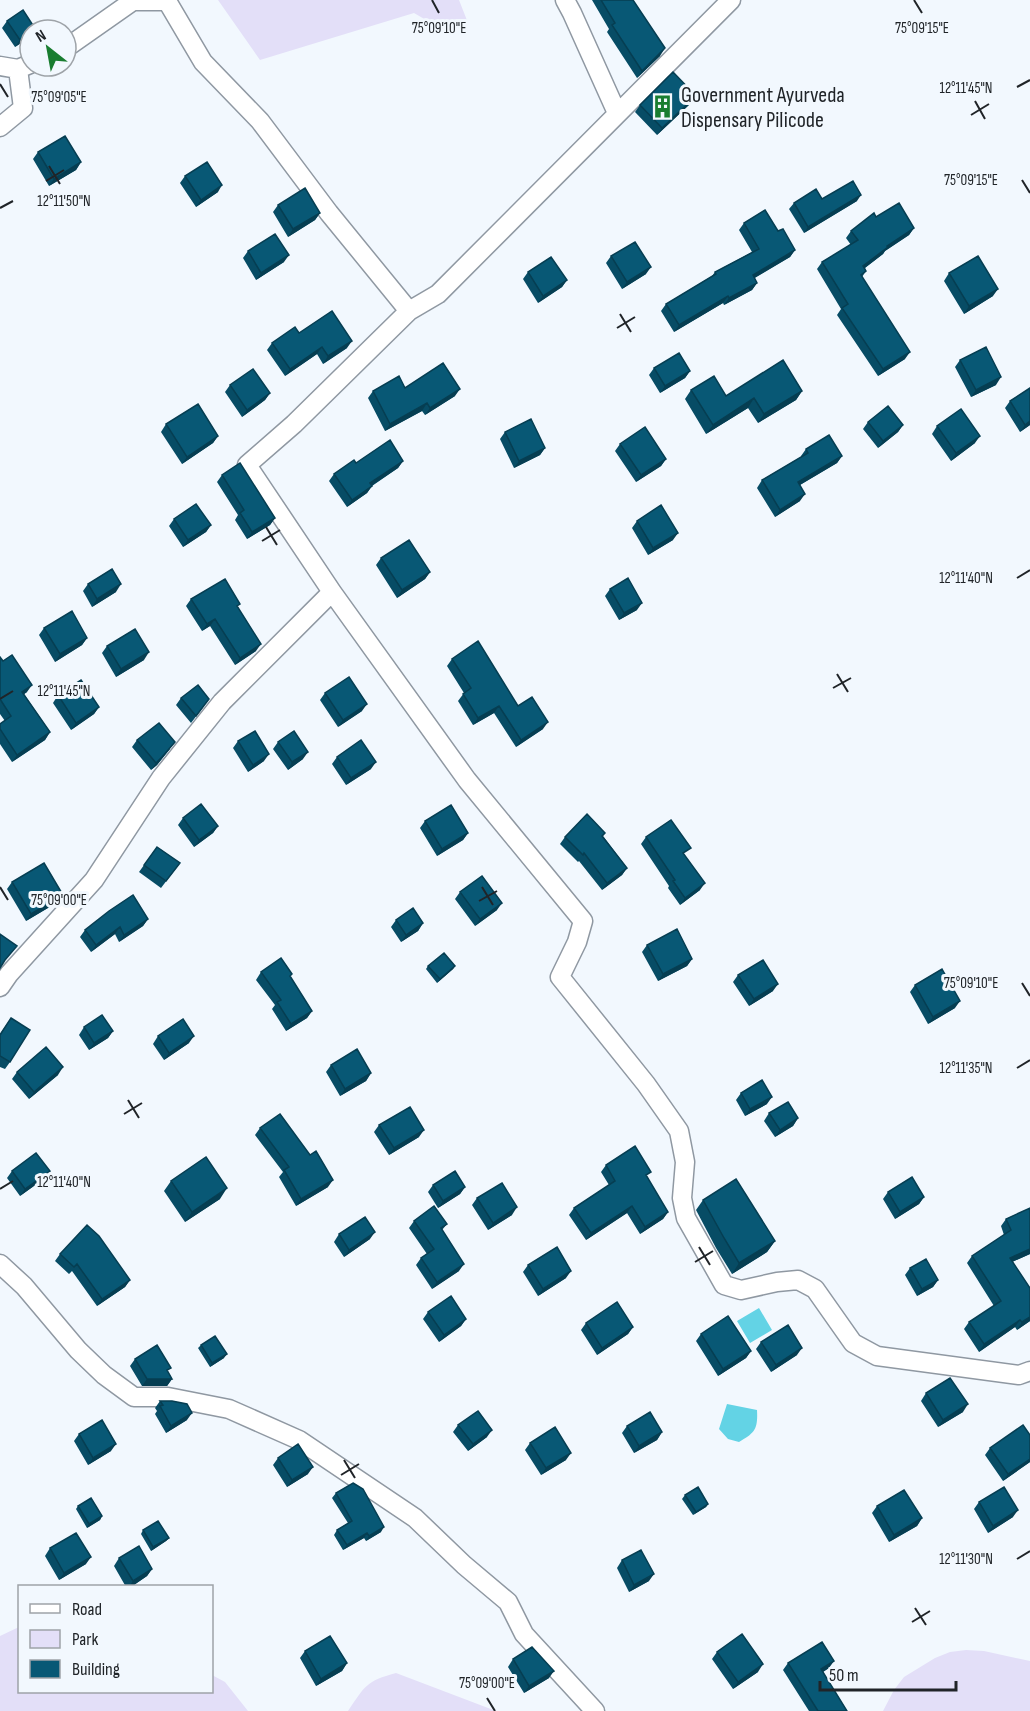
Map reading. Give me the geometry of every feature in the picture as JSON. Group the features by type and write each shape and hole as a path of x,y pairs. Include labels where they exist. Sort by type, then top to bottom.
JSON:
{"street":[{"path":"565,0 617,113"},
{"path":"731,0 438,294 409,311 294,424 247,465 332,592 467,780 582,921 577,942 560,977 646,1084 679,1131 685,1162 682,1198 686,1218 724,1285 741,1290 798,1280 815,1288 852,1343 877,1356 1019,1375 1030,1371"},
{"path":"78,40 133,1 167,1 203,62 260,121 329,213 409,311"},
{"path":"0,127 23,108 16,66"},
{"path":"0,987 9,974 94,880 161,777 222,702 332,592"},
{"path":"0,1264 24,1286 78,1350 104,1375 134,1397 168,1397 229,1408 299,1440 415,1518 508,1602 524,1634 595,1711"}],"green space":[{"path":"218,0 459,0 468,23 445,31 414,13 260,60"},
{"path":"18,1627 18,1693 213,1693 213,1676 225,1682 248,1711 0,1711 0,1636"},
{"path":"984,1651 1030,1661 1030,1711 883,1711 904,1677 935,1658 950,1652"},
{"path":"396,1673 496,1711 348,1711 358,1696 372,1682"}],"water":[{"path":"759,1308 772,1330 750,1343 737,1321"},
{"path":"727,1404 757,1410 754,1430 739,1442 728,1439 719,1429"}],"building":[{"path":"601,0 633,0 665,48 642,71 612,25 615,23"},
{"path":"23,10 28,18 18,18 18,37 7,21"},
{"name":"Government Ayurveda Dispensary Pilicode","path":"673,72 696,96 662,128 640,105"},
{"path":"65,136 81,162 54,179 38,152"},
{"path":"207,162 222,185 201,200 185,176"},
{"path":"853,181 861,195 808,227 794,203 816,189 822,199"},
{"path":"305,188 320,213 293,229 278,205"},
{"path":"899,203 914,228 863,266 866,271 861,275 910,352 883,369 842,308 848,304 822,262 858,240 851,231 874,213 876,217"},
{"path":"765,210 778,231 783,229 795,250 753,275 757,283 729,298 728,296 679,325 666,304 716,274 715,272 759,249 744,223"},
{"path":"275,234 289,255 261,273 248,251"},
{"path":"635,242 651,267 627,282 611,256"},
{"path":"978,256 998,289 969,306 949,273"},
{"path":"551,257 567,280 543,296 528,272"},
{"path":"332,311 352,341 328,356 322,347 290,369 272,343 295,327 299,333"},
{"path":"986,347 1001,377 976,390 960,360"},
{"path":"679,353 690,371 665,386 654,368"},
{"path":"783,360 802,391 764,414 754,398 713,425 691,390 714,376 726,396"},
{"path":"443,363 460,389 430,408 427,403 390,424 373,391 399,376 405,388"},
{"path":"253,369 270,393 247,410 230,385"},
{"path":"1030,388 1030,421 1025,425 1010,401"},
{"path":"198,404 218,436 187,457 166,424"},
{"path":"888,406 903,425 883,441 868,422"},
{"path":"961,409 980,436 956,453 937,426"},
{"path":"531,419 545,448 519,461 505,432"},
{"path":"645,427 666,459 641,475 620,444"},
{"path":"829,435 842,456 798,482 805,494 780,510 762,480 808,453 806,449"},
{"path":"390,440 403,461 370,483 372,486 352,500 334,474 354,460 356,463"},
{"path":"240,463 275,518 252,532 240,513 244,510 222,475"},
{"path":"196,504 211,525 188,540 174,519"},
{"path":"661,505 678,533 653,548 637,521"},
{"path":"409,540 430,572 402,590 381,558"},
{"path":"112,569 121,584 97,599 88,584"},
{"path":"628,578 642,603 624,613 610,589"},
{"path":"225,579 240,604 237,606 261,644 240,658 215,619 207,624 191,599"},
{"path":"72,611 87,638 60,654 44,628"},
{"path":"135,629 149,652 121,669 107,646"},
{"path":"478,641 518,706 532,697 548,722 521,740 499,706 478,718 463,694 471,688 452,659"},
{"path":"12,655 32,685 22,692 50,732 17,755 0,729 0,724 11,716 0,699 0,657 3,661"},
{"path":"349,677 367,704 343,720 325,693"},
{"path":"81,680 99,707 76,723 58,695"},
{"path":"198,685 209,699 196,716 181,698"},
{"path":"159,723 175,742 156,763 137,740"},
{"path":"255,731 269,754 253,765 238,741"},
{"path":"294,731 308,752 292,762 278,742"},
{"path":"361,740 376,762 351,778 337,757"},
{"path":"201,804 218,826 199,840 183,818"},
{"path":"451,805 468,833 442,849 425,821"},
{"path":"587,814 605,833 602,836 627,868 607,883 584,853 583,855 565,837"},
{"path":"671,820 691,848 683,853 705,883 685,898 646,837"},
{"path":"157,847 180,863 166,881 144,865"},
{"path":"44,863 63,895 31,914 12,882"},
{"path":"482,876 502,903 480,919 460,892"},
{"path":"133,895 148,919 124,935 120,927 96,945 85,930"},
{"path":"413,908 423,923 406,935 396,920"},
{"path":"677,929 692,959 663,974 647,945"},
{"path":"0,934 17,946 0,968"},
{"path":"444,953 455,966 440,979 428,966"},
{"path":"281,958 312,1011 291,1024 277,1002 281,1000 261,972"},
{"path":"763,960 778,984 754,999 738,975"},
{"path":"942,969 960,1001 933,1017 915,985"},
{"path":"102,1015 113,1031 94,1043 84,1027"},
{"path":"11,1018 30,1030 10,1062 0,1056 0,1035"},
{"path":"183,1019 194,1036 169,1053 158,1036"},
{"path":"46,1047 63,1067 34,1092 17,1072"},
{"path":"357,1049 371,1073 345,1089 331,1065"},
{"path":"762,1080 772,1097 750,1109 741,1093"},
{"path":"788,1102 798,1118 780,1130 769,1113"},
{"path":"410,1107 424,1130 394,1148 379,1125"},
{"path":"280,1114 310,1155 316,1151 333,1180 301,1199 284,1170 289,1167 260,1128"},
{"path":"635,1146 651,1172 646,1175 668,1212 645,1227 632,1206 591,1233 574,1208 615,1181 606,1165"},
{"path":"36,1153 50,1171 25,1189 12,1171"},
{"path":"206,1157 227,1188 192,1212 171,1181"},
{"path":"455,1171 465,1187 443,1201 433,1185"},
{"path":"912,1177 924,1197 900,1212 888,1192"},
{"path":"736,1179 775,1241 739,1263 703,1200"},
{"path":"502,1183 517,1207 493,1223 477,1198"},
{"path":"434,1206 447,1224 441,1228 464,1264 437,1282 421,1258 434,1249 414,1221"},
{"path":"1030,1208 1030,1249 1010,1258 1030,1288 1030,1317 1022,1322 1020,1320 984,1344 969,1322 1001,1301 972,1256 1011,1230 1006,1219"},
{"path":"365,1217 375,1232 349,1250 339,1234"},
{"path":"87,1225 99,1236 130,1280 102,1299 77,1264 74,1267 60,1254"},
{"path":"557,1247 571,1271 543,1289 528,1265"},
{"path":"926,1259 938,1280 922,1289 910,1268"},
{"path":"451,1296 466,1319 444,1335 428,1312"},
{"path":"617,1302 633,1327 602,1348 586,1323"},
{"path":"728,1316 751,1351 723,1369 701,1334"},
{"path":"788,1325 802,1348 776,1365 761,1342"},
{"path":"215,1336 227,1354 212,1363 201,1345"},
{"path":"157,1345 171,1368 167,1370 172,1379 147,1379 135,1359"},
{"path":"950,1378 968,1404 943,1420 926,1393"},
{"path":"160,1401 187,1404 192,1413 171,1426 160,1406 163,1405"},
{"path":"478,1411 492,1430 473,1444 458,1425"},
{"path":"650,1412 662,1432 639,1446 627,1426"},
{"path":"102,1420 116,1444 93,1458 79,1434"},
{"path":"1023,1425 1030,1435 1030,1459 1008,1474 990,1448"},
{"path":"555,1427 571,1453 546,1468 530,1443"},
{"path":"298,1444 313,1467 292,1480 278,1458"},
{"path":"353,1483 363,1489 384,1527 369,1536 367,1533 347,1545 337,1530 352,1521 336,1493"},
{"path":"698,1487 708,1504 696,1512 685,1495"},
{"path":"1004,1487 1018,1510 993,1526 979,1502"},
{"path":"904,1490 922,1518 894,1535 877,1506"},
{"path":"91,1498 102,1516 89,1524 78,1506"},
{"path":"158,1521 169,1538 153,1547 143,1530"},
{"path":"76,1533 91,1557 64,1573 50,1548"},
{"path":"139,1546 152,1569 133,1581 119,1558"},
{"path":"641,1550 654,1574 634,1585 622,1560"},
{"path":"742,1634 763,1664 738,1682 717,1652"},
{"path":"330,1636 347,1663 321,1679 305,1651"},
{"path":"822,1642 834,1661 821,1669 847,1711 818,1711 788,1663"},
{"path":"532,1647 554,1671 529,1686 513,1659"}],"place":[{"name":"Government Ayurveda Dispensary Pilicode","path":"663,107"}]}
